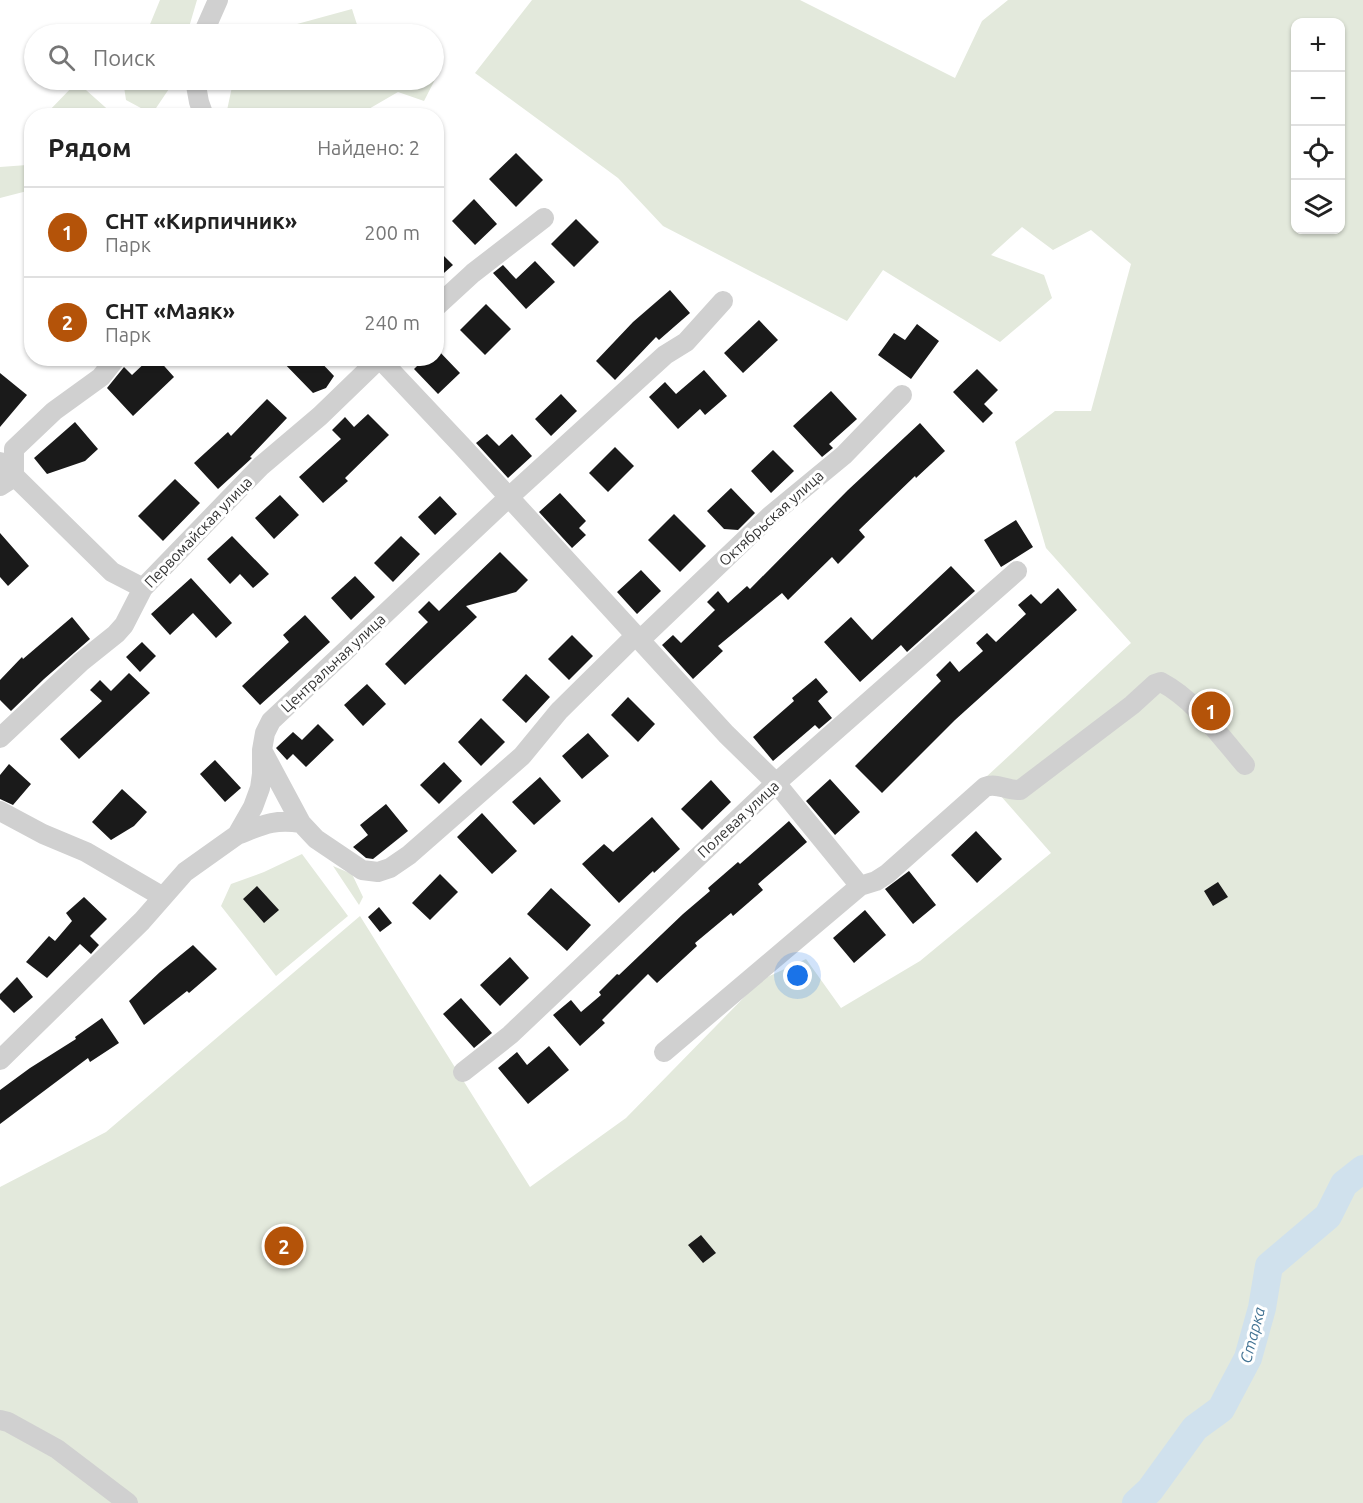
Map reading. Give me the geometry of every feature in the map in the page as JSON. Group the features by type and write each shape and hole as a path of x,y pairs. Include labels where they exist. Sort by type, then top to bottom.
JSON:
{"street":[{"path":"208,24 218,0"},
{"path":"197,90 201,108"},
{"path":"444,300 472,273 544,218"},
{"name":"Центральная улица","path":"0,1060 142,921 185,872 237,835 253,807 260,788 262,750 265,734 271,721 508,498 665,355 686,342 723,301"},
{"path":"7,482 14,449 54,411 101,377 110,366"},
{"name":"Первомайская улица","path":"0,738 81,662 116,634 124,625 143,588 261,466 320,416 372,366"},
{"path":"385,366 726,734 776,783 860,886"},
{"name":"Октябрьская улица","path":"302,823 316,839 362,870 378,872 390,868 409,855 522,756 559,711 770,516 844,455 902,395"},
{"path":"0,462 7,482 112,572 143,588"},
{"name":"Полевая улица","path":"463,1072 510,1035 776,783 1017,571"},
{"path":"663,1052 860,886 876,881 887,874 985,787 992,784 1013,791 1020,790 1132,705 1155,684 1161,682 1172,688 1202,715 1245,765"},
{"path":"262,750 302,823"},
{"path":"0,811 43,834 86,852 163,897"},
{"path":"237,835 272,822 283,820 302,823"},
{"path":"0,1420 8,1422 57,1449 128,1503"}],"shaded area":[{"path":"160,0 197,0 190,24 150,24"},
{"path":"532,0 800,0 955,78 982,21 1008,0 1363,0 1363,1169 1344,1184 1328,1216 1269,1266 1262,1308 1248,1358 1221,1409 1195,1428 1150,1490 1136,1503 0,1503 0,1187 106,1132 360,916 530,1187 626,1118 761,980 806,959 841,1008 920,961 1051,853 985,778 1131,643 1046,548 1015,442 1055,411 1091,411 1131,264 1091,230 1053,250 1022,227 991,255 1044,275 1052,298 1000,342 883,270 847,321 663,226 618,178 475,73"},
{"path":"352,9 357,24 297,24"},
{"path":"69,90 86,90 106,108 52,108"},
{"path":"124,90 168,90 156,108 141,108 126,100"},
{"path":"231,90 430,90 424,101 398,92 370,108 227,108"},
{"path":"24,165 24,192 0,198 0,167"},
{"path":"302,854 348,916 276,976 221,906 231,884"},
{"path":"333,866 352,874 363,897 359,905"},
{"path":"1363,1173 1363,1503 1141,1503 1154,1491 1198,1430 1223,1413 1252,1359 1272,1268 1330,1219 1347,1186"}],"building":[{"path":"516,153 543,180 516,207 489,179"},
{"path":"474,199 497,224 475,245 452,221"},
{"path":"576,219 599,242 574,267 551,244"},
{"path":"444,256 453,265 444,273"},
{"path":"535,261 555,282 526,309 493,273 503,265 516,279"},
{"path":"670,290 690,313 659,340 656,337 615,380 596,361 633,322"},
{"path":"486,304 511,329 485,355 460,330"},
{"path":"759,320 778,340 743,373 724,353"},
{"path":"917,324 939,341 911,379 878,355 894,333 905,340"},
{"path":"444,356 460,373 438,394 414,369 417,366 444,366"},
{"path":"142,366 164,366 174,377 133,416 107,388 124,367 132,375"},
{"path":"287,366 325,366 334,376 326,388 313,393"},
{"path":"977,369 998,390 984,404 993,413 983,423 953,392"},
{"path":"704,370 727,396 705,415 700,409 678,429 649,397 665,382 676,394"},
{"path":"0,373 27,395 0,427"},
{"path":"831,391 857,419 829,444 833,448 822,457 793,426"},
{"path":"561,394 577,411 551,436 535,419"},
{"path":"267,399 287,418 250,457 252,458 218,489 194,463 228,432 231,436"},
{"path":"368,414 389,435 345,478 348,481 323,503 299,477 341,439 332,430 345,417 354,427"},
{"path":"75,422 98,449 85,461 47,474 34,458"},
{"path":"920,423 945,451 916,478 915,476 859,530 865,537 838,564 832,557 788,600 782,593 718,646 723,651 693,679 662,645 673,635 681,643 715,610 707,602 718,591 728,603 747,586 750,589 848,490"},
{"path":"487,434 499,446 512,434 532,456 508,478 476,443"},
{"path":"615,447 634,466 608,492 589,473"},
{"path":"773,450 794,471 771,493 751,471"},
{"path":"175,479 200,503 163,541 138,516"},
{"path":"731,488 755,513 738,530 724,529 707,511"},
{"path":"560,493 586,521 579,528 586,535 572,548 539,512"},
{"path":"280,495 299,515 274,539 255,518"},
{"path":"440,496 457,514 435,535 418,517"},
{"path":"674,514 706,546 680,572 648,540"},
{"path":"1016,520 1033,547 1001,567 984,540"},
{"path":"0,533 29,566 8,586 0,577"},
{"path":"232,536 269,574 253,588 240,574 230,584 207,559"},
{"path":"401,536 420,554 393,582 374,563"},
{"path":"500,552 528,580 516,592 466,606 477,617 405,685 385,664 428,622 418,612 429,601 439,611"},
{"path":"951,566 975,591 907,652 901,645 860,682 824,642 851,617 872,640"},
{"path":"641,570 661,591 637,614 617,592"},
{"path":"355,576 375,597 351,620 331,598"},
{"path":"191,578 232,623 216,638 193,613 170,635 151,614"},
{"path":"1058,588 1077,610 955,720 882,793 855,766 941,681 936,675 950,661 959,672 983,651 976,643 987,633 996,642 1026,614 1018,605 1031,594 1041,604"},
{"path":"305,615 330,642 260,705 242,686 289,642 283,635"},
{"path":"72,617 90,639 11,711 0,700 0,680 22,657 23,659"},
{"path":"572,635 593,656 569,680 548,659"},
{"path":"142,642 156,656 140,672 126,657"},
{"path":"129,673 150,693 79,759 60,739 102,701 90,690 100,680 111,691"},
{"path":"526,674 550,697 526,723 502,700"},
{"path":"816,678 828,692 818,701 832,718 819,729 815,725 773,761 753,737 794,701 792,698"},
{"path":"367,684 386,704 363,726 344,705"},
{"path":"628,697 655,724 638,742 611,715"},
{"path":"481,718 505,742 481,766 458,742"},
{"path":"318,724 334,740 306,767 293,754 287,760 276,748 293,732 302,740"},
{"path":"588,733 609,756 582,779 562,756"},
{"path":"215,760 241,788 225,802 200,774"},
{"path":"444,762 462,781 439,804 420,785"},
{"path":"9,764 31,784 13,805 0,799 0,775"},
{"path":"540,777 561,801 534,825 512,802"},
{"path":"830,779 860,812 835,835 806,801"},
{"path":"711,780 731,802 702,830 681,809"},
{"path":"122,789 147,812 134,826 111,840 92,822"},
{"path":"386,804 408,831 373,859 366,858 353,847 368,835 360,825"},
{"path":"482,813 517,851 492,874 457,837"},
{"path":"652,817 680,849 619,903 582,864 604,844 613,852"},
{"path":"789,821 807,842 758,884 763,890 733,916 731,913 695,943 697,946 657,983 648,974 602,1020 605,1023 580,1046 553,1015 571,1000 581,1012 601,995 599,992 617,974 619,975 710,891 708,888 738,862 740,864"},
{"path":"976,831 1002,859 977,883 951,855"},
{"path":"909,871 936,905 913,924 885,889"},
{"path":"440,874 458,892 430,920 412,903"},
{"path":"1218,882 1228,897 1213,906 1204,891"},
{"path":"257,886 279,910 264,923 243,899"},
{"path":"551,888 591,925 567,951 527,914"},
{"path":"84,897 107,919 90,936 99,945 91,954 80,944 47,978 26,962 49,936 55,941 72,921 66,913"},
{"path":"379,907 392,923 380,932 368,917"},
{"path":"865,910 886,935 854,963 833,938"},
{"path":"193,945 217,969 189,993 187,991 144,1025 129,1001"},
{"path":"510,957 529,978 500,1006 480,985"},
{"path":"17,977 33,997 14,1013 0,999 0,994"},
{"path":"461,998 492,1033 474,1048 443,1014"},
{"path":"102,1018 119,1043 90,1062 88,1058 0,1124 0,1090 76,1039 75,1037"},
{"path":"549,1046 569,1070 528,1104 498,1068 517,1052 527,1065"},
{"path":"701,1235 716,1253 703,1263 688,1245"}],"waterway":[{"name":"Старка","path":"1136,1503 1150,1490 1195,1428 1221,1409 1248,1358 1262,1308 1269,1266 1328,1216 1344,1184 1363,1169"}],"place":[{"name":"СНТ «Кирпичник»","path":"1211,711"},
{"name":"СНТ «Маяк»","path":"284,1246"}]}
